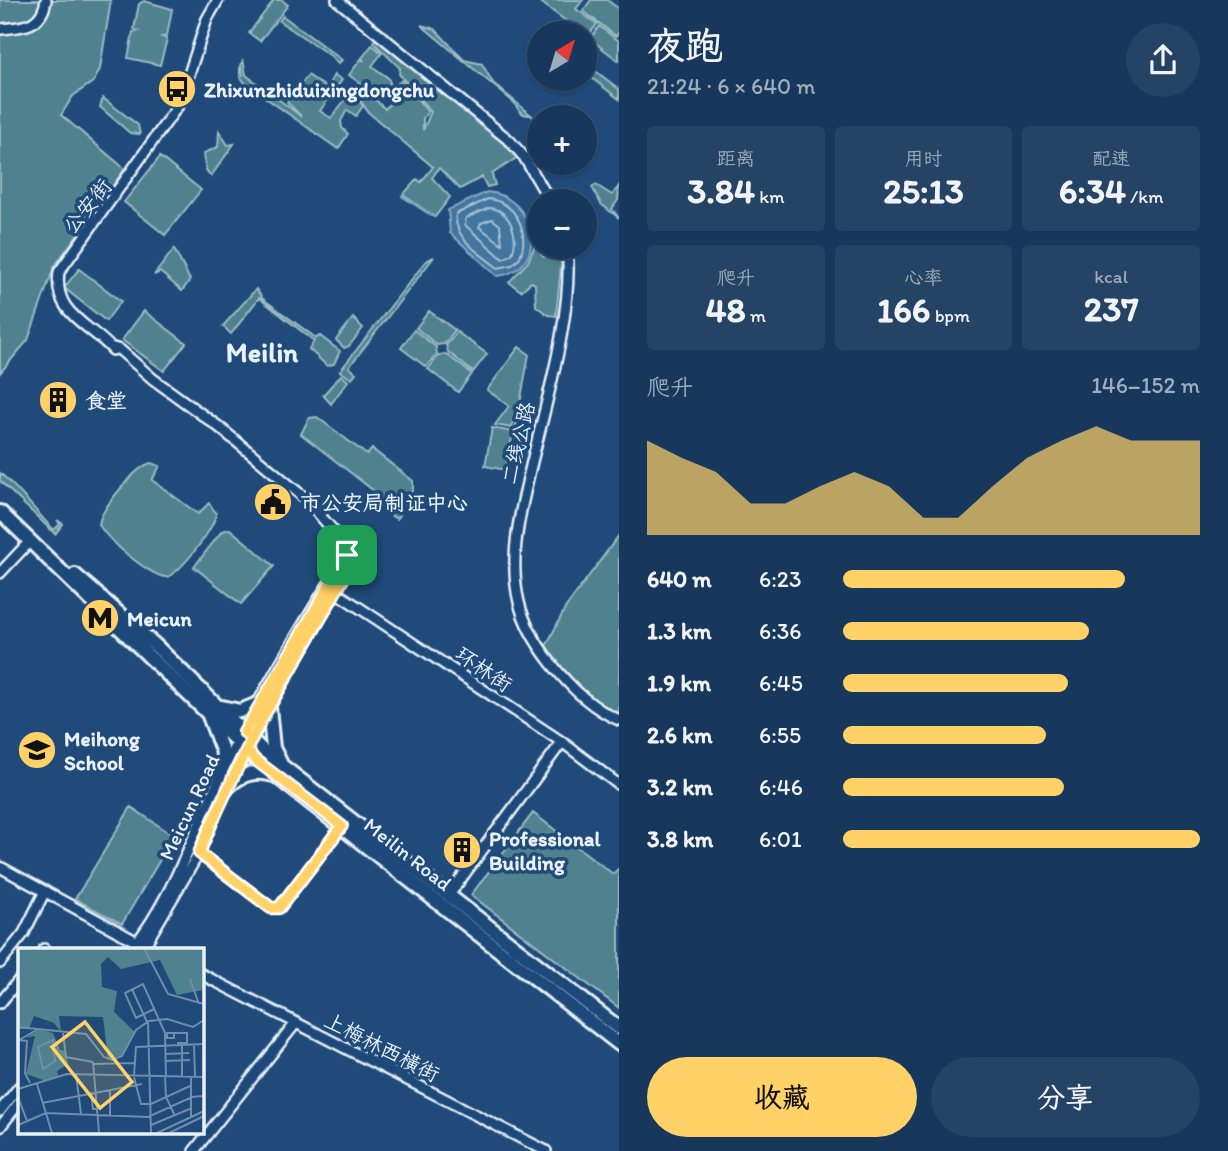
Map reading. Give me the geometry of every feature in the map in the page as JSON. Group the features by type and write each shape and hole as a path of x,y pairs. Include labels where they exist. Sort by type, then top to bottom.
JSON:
{"main road":[{"name":"Meilin Road","path":"0,502 280,772 342,826 619,1044"},
{"name":"Meilin Road","path":"0,512 86,598 210,706"},
{"path":"220,778 223,753 210,706 240,712 265,705 280,772 260,771 250,774 239,778 224,791"},
{"name":"Meilin Road","path":"280,772 449,895 619,1028"}],"street":[{"path":"0,29 28,26 36,22 44,13 46,0"},
{"path":"337,0 510,141 524,157 543,189"},
{"name":"公安街","path":"215,1 175,119 59,272 58,293 71,315 142,374 150,377 157,386 221,431 306,499 337,533 347,555"},
{"name":"二线公路","path":"567,259 566,302 517,528 515,553 519,603 537,644 561,676 583,697 619,720"},
{"path":"0,573 30,541"},
{"name":"Meicun Road","path":"195,851 220,778 245,741 332,589 347,555"},
{"name":"环林街","path":"332,589 562,742 619,785"},
{"name":"Meicun Road","path":"142,947 195,851 245,741"},
{"path":"449,895 562,742"},
{"path":"195,851 271,908 279,908 342,826"},
{"path":"0,867 142,947"},
{"path":"0,962 24,933 45,891"},
{"name":"上梅林西横街","path":"203,975 543,1150"},
{"path":"0,1003 18,980"},
{"path":"194,1151 296,1023"},
{"path":"0,1111 18,1088"},
{"path":"0,1127 18,1104"}],"green space":[{"path":"0,0 111,0 100,69 94,81 73,96 61,115 125,169 54,267 28,340 0,373"},
{"path":"274,0 282,0 288,5 260,41 249,33"},
{"path":"343,0 347,0 507,133 506,133"},
{"path":"538,0 583,0 576,9 593,21 566,21"},
{"path":"591,0 607,0 619,9 619,32 616,36 583,11"},
{"path":"144,1 172,9 167,36 162,37 167,39 160,65 128,58 133,32 138,31 134,29 139,4"},
{"path":"283,16 342,60 338,64 331,56 279,21"},
{"path":"421,25 435,29 464,60 482,64 493,83 527,112 527,115 521,113 511,100"},
{"path":"599,26 619,41 619,61 597,44"},
{"path":"375,37 509,144 518,157 492,174 495,185 487,187 482,177 460,189 439,168 432,178 450,197 435,217 403,195 417,179 421,182 433,167 368,112 355,92 362,87 385,109 396,96 397,84 402,80 428,112 423,118 423,130 431,112 399,74 400,68 374,43"},
{"path":"372,45 382,53 372,66 388,78 391,85 380,98 349,75 361,59 364,61 362,58"},
{"path":"243,59 246,75 302,117 287,102 308,75 327,88 334,75 342,80 320,111 331,118 348,96 358,99 363,106 356,116 347,110 341,121 342,128 348,134 338,149 245,83 240,76 240,67 243,76"},
{"path":"597,72 619,89 619,99 597,82"},
{"path":"103,98 138,125 140,134 130,133 100,107"},
{"path":"219,131 228,145 234,144 211,176 206,170 204,153 218,147"},
{"path":"160,157 201,190 165,235 124,202"},
{"path":"596,185 612,195 619,186 618,200 612,209 619,218 601,204 597,189 592,187"},
{"path":"174,249 190,280 182,291 160,272 154,275"},
{"path":"434,257 349,367 356,373 351,379 340,371 426,261"},
{"path":"529,259 562,259 556,316 548,315 536,306 535,284 531,282 521,291 509,282"},
{"path":"79,269 121,301 106,321 64,288"},
{"path":"256,289 263,299 316,338 320,336 340,351 334,364 327,366 309,349 314,341 259,298 231,334 223,326"},
{"path":"144,311 186,343 164,371 122,340"},
{"path":"429,311 455,330 444,344 437,345 416,328"},
{"path":"353,318 363,328 349,346 344,348 336,340"},
{"path":"414,330 436,347 437,354 426,367 401,348"},
{"path":"457,332 487,354 473,372 448,352 446,345"},
{"path":"519,347 529,354 515,431 517,411 512,428 495,425 509,406 487,390"},
{"path":"446,354 472,374 458,392 428,369 439,355"},
{"path":"341,375 348,381 331,404 323,395"},
{"path":"317,417 367,455 372,449 413,481 413,489 397,519 391,516 391,508 377,498 379,495 301,434 309,418"},
{"path":"492,428 513,432 506,470 485,466"},
{"path":"151,463 160,466 152,480 198,514 209,503 216,513 197,548 168,577 152,572 130,556 99,524 120,489 137,472"},
{"path":"0,473 54,530 60,524 57,520 63,524 55,534 0,481"},
{"path":"230,529 274,566 241,604 194,567 222,531"},
{"path":"619,535 619,720 603,712 550,661 546,646 566,607"},
{"path":"131,807 174,836 122,924 75,899"},
{"path":"533,813 613,874 619,868 619,1008 471,895"}],"water":[{"path":"487,192 503,196 517,206 526,218 525,261 514,271 497,276 450,233 448,210"}],"waterway":[{"path":"402,196 434,217"}],"place":[{"name":"Zhixunzhiduixingdongchu","path":"177,89"},
{"name":"食堂","path":"58,400"},
{"name":"市公安局制证中心","path":"273,502"},
{"name":"Meicun","path":"100,618"},
{"name":"Meihong School","path":"37,750"},
{"name":"Professional Building","path":"462,850"}],"district":[{"name":"Meilin","path":"262,352"}],"route":[{"path":"347,555 244,732 251,740 247,749 254,759 342,826 279,908 271,908 199,853 224,791 241,761 251,740 259,724 343,579 347,555"}]}
